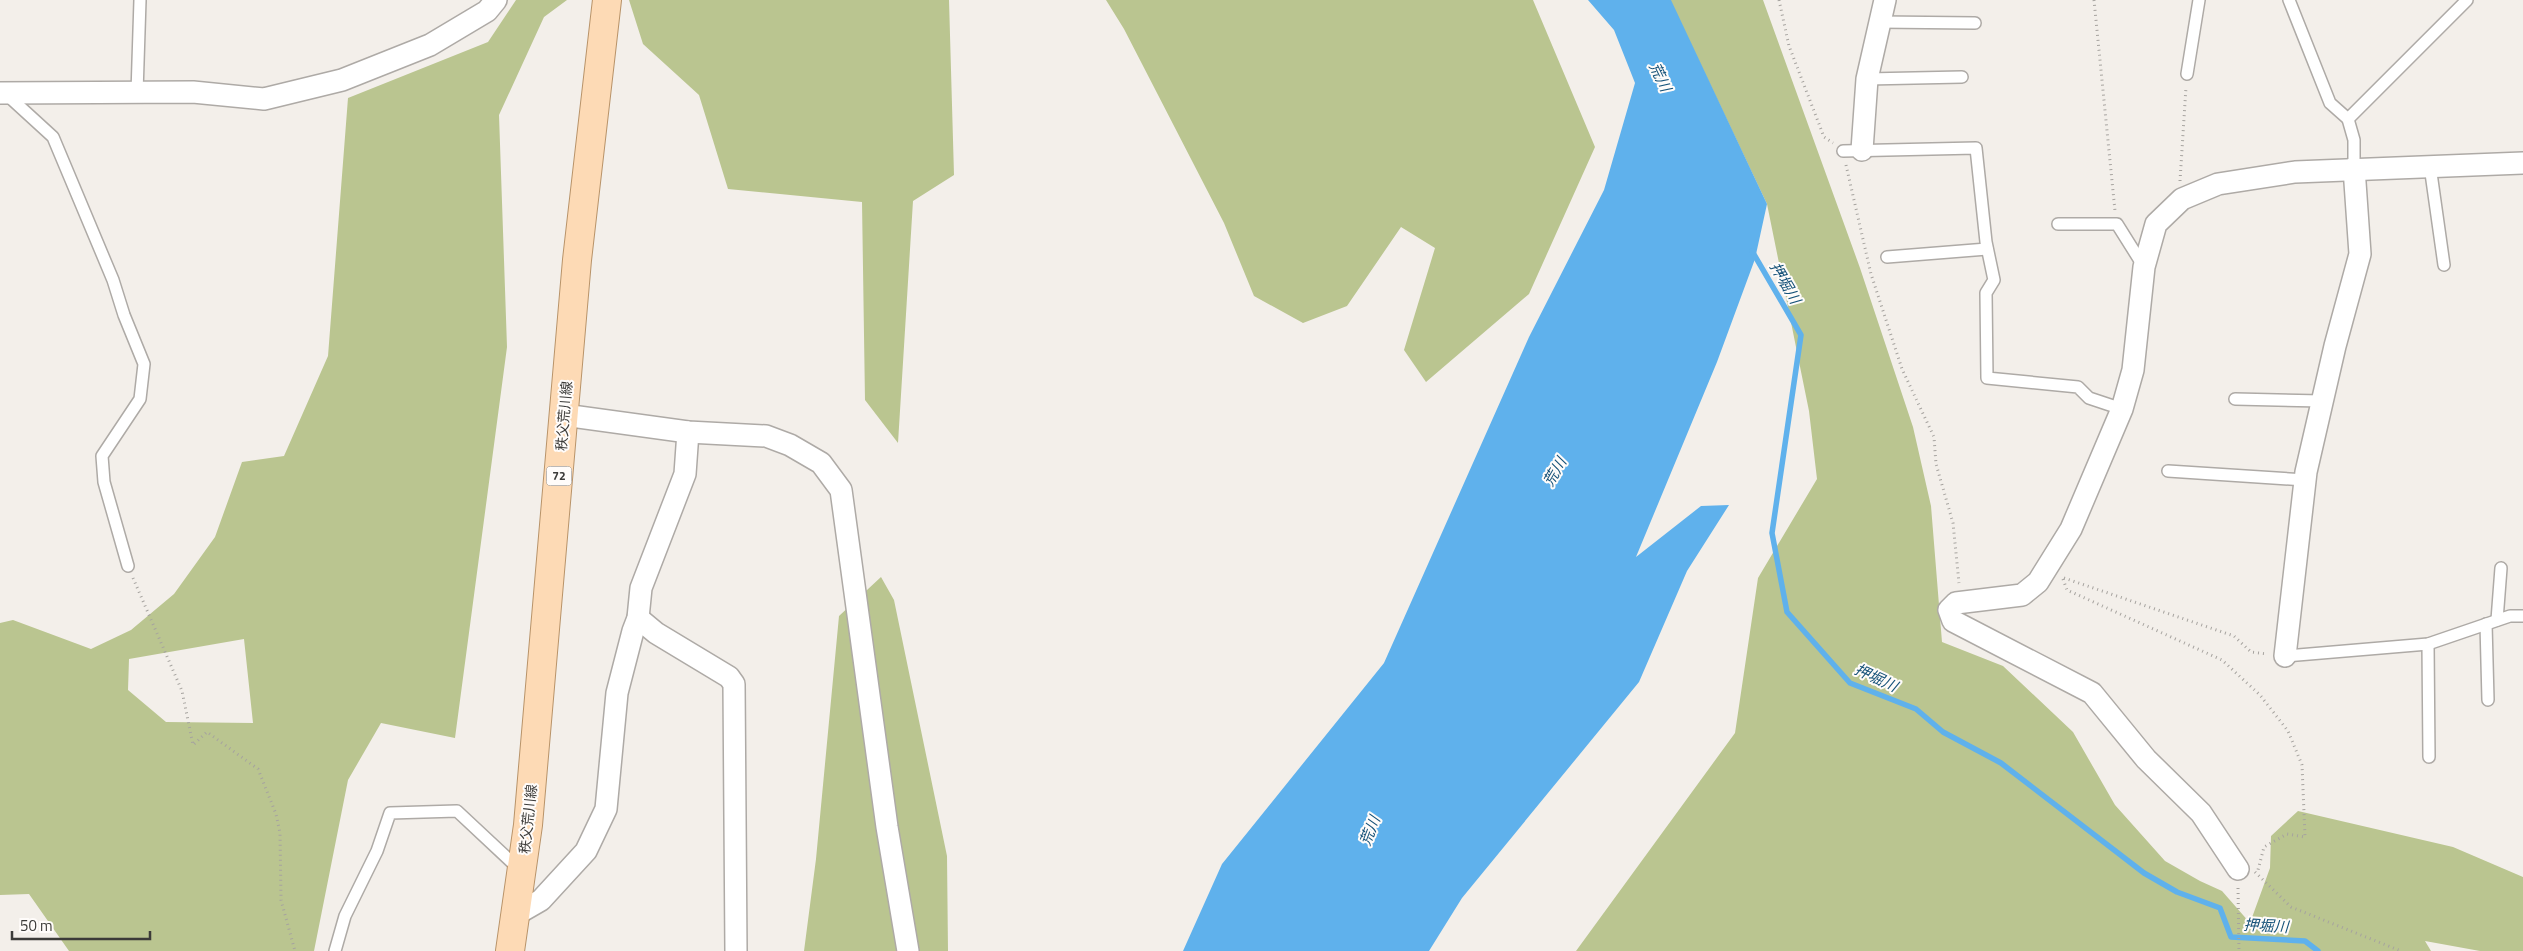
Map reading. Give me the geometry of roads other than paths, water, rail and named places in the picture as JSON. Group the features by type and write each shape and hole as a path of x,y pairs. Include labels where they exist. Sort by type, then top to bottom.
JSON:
{"main road":[{"name":"秩父荒川線","path":"510,951 528,825 576,260 607,0"}],"street":[{"path":"3,93 193,92 264,99 342,80 430,46 487,11 496,0"},
{"path":"1852,150 1866,79 1885,0"},
{"path":"2248,871 2201,813 2146,759 2092,693 1953,621 1949,610 1956,603 2022,595 2038,582 2054,575 2122,409 2133,370 2144,268 2156,224 2182,199 2218,184 2296,172 2354,168 2523,163"},
{"path":"2285,656 2305,480 2334,346 2360,254 2354,168"},
{"path":"564,415 688,432 766,436 790,445 821,464 841,490 887,827 908,951"},
{"path":"515,915 540,900 586,851 606,809 617,694 638,618 641,588 685,474 688,432"},
{"path":"638,618 656,633 730,677 734,684 736,951"}],"lane":[{"path":"137,93 140,0"},
{"path":"2187,74 2199,0"},
{"path":"2289,0 2330,103 2348,119 2354,140 2354,168"},
{"path":"2348,119 2467,0"},
{"path":"1879,22 1975,23"},
{"path":"1866,79 1962,77"},
{"path":"3,93 53,137 114,280 124,315 144,364 140,399 125,425 102,456 104,482 128,566"},
{"path":"1852,150 1976,148 1987,249 1994,280 1986,292 1987,378 2078,387 2089,398 2122,409"},
{"path":"2430,166 2444,265"},
{"path":"2058,224 2117,224 2144,268"},
{"path":"1888,256 1987,249"},
{"path":"2235,399 2322,400"},
{"path":"2168,471 2305,480"},
{"path":"2488,700 2492,622 2501,568"},
{"path":"2285,656 2428,644 2510,616 2523,616"},
{"path":"2428,644 2429,757"},
{"path":"335,951 345,916 377,851 390,813 457,811 522,872"}],"water":[{"name":"荒川","path":"1588,0 1671,0 1767,204 1755,259 1717,362 1636,557 1701,506 1729,505 1687,571 1639,682 1462,898 1429,951 1183,951 1222,864 1384,663 1529,337 1604,190 1635,83 1614,30"}],"waterway":[{"name":"押堀川","path":"1752,251 1801,335 1772,533 1787,612 1850,683 1916,709 1943,732 2001,763 2144,873 2177,892 2220,908 2231,937 2305,941 2318,951"}]}
